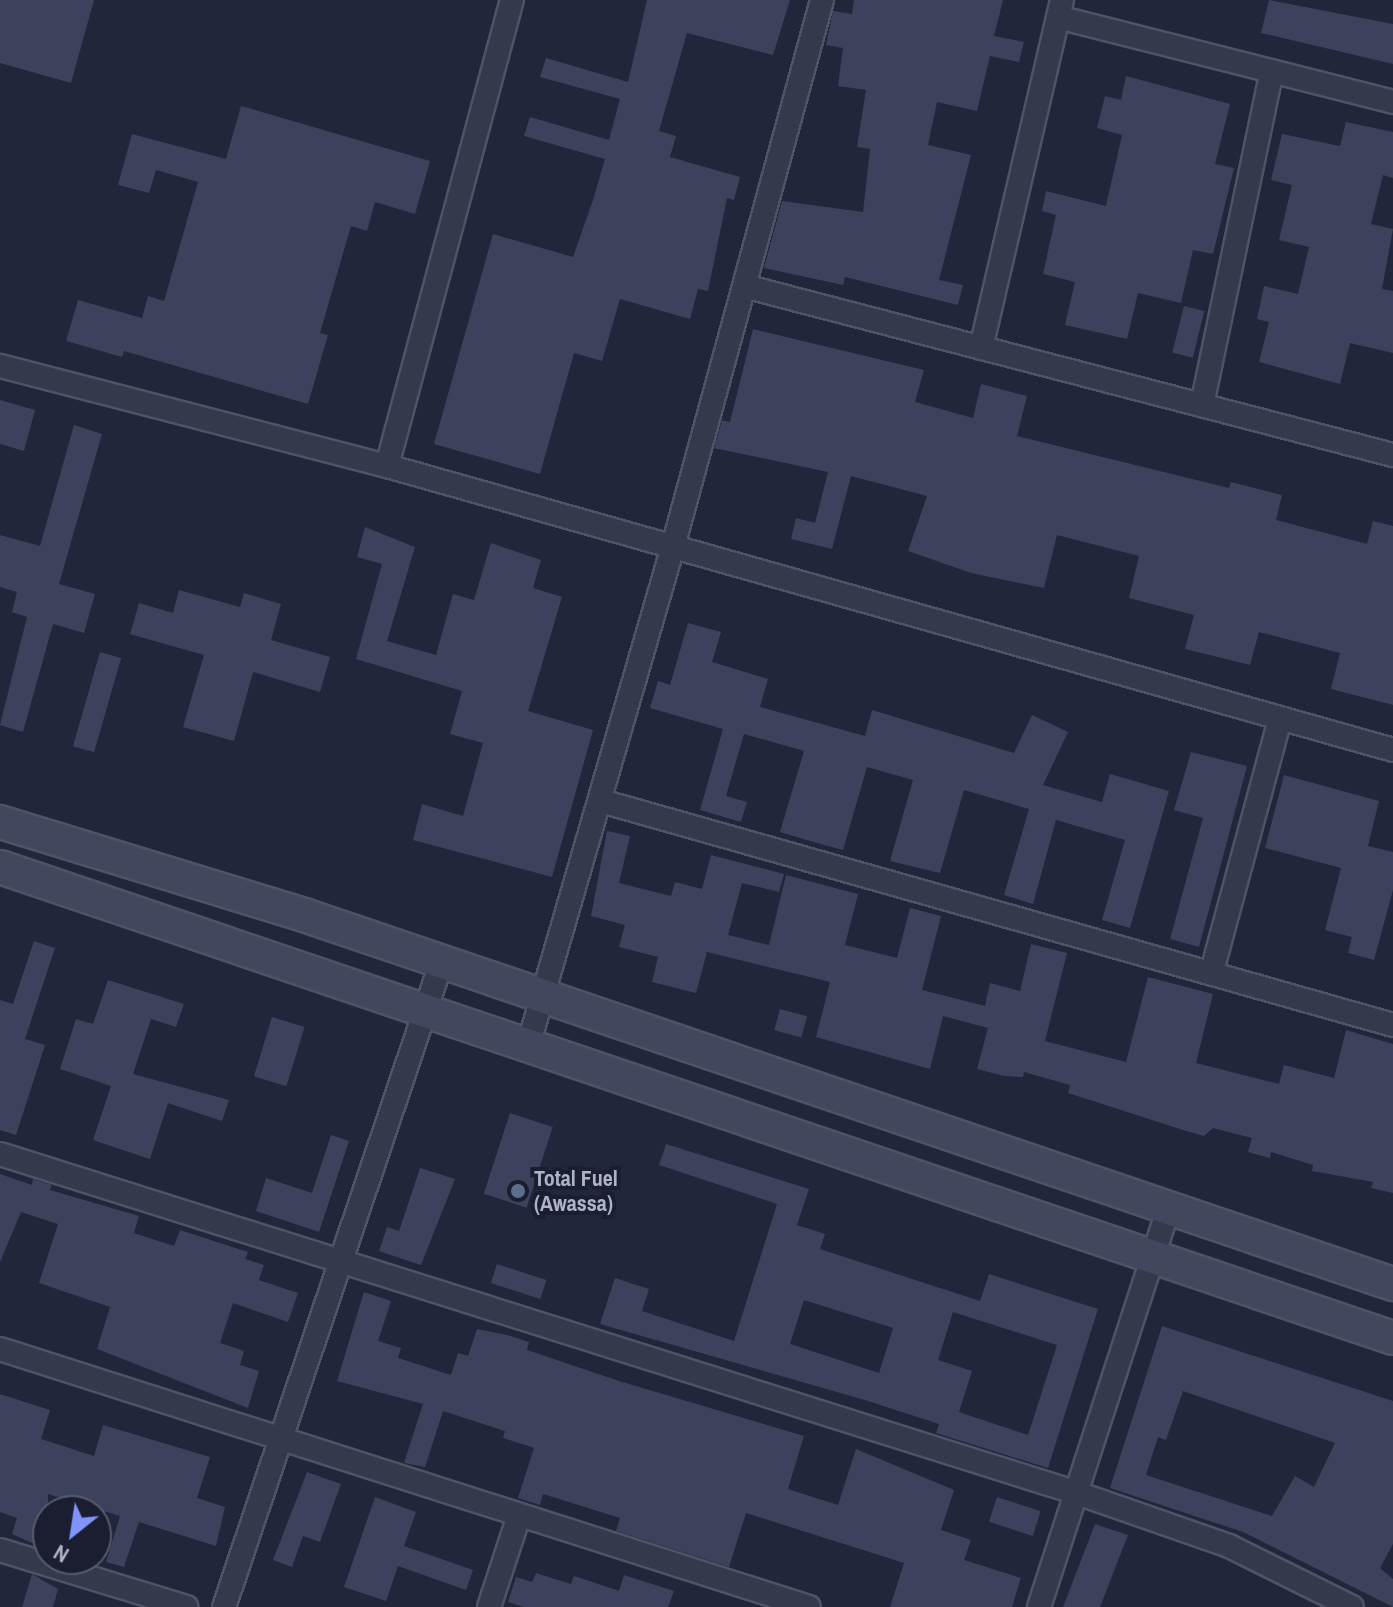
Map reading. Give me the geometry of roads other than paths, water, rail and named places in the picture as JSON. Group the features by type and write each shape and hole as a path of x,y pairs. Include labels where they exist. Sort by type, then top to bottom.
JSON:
{"main road":[{"path":"0,822 304,915 441,964 1393,1284"},
{"path":"0,867 1393,1338"}],"street":[{"path":"387,466 512,0"},
{"path":"528,1046 672,550 822,0"},
{"path":"981,348 1060,8 1272,71 1393,102"},
{"path":"1202,405 1272,71"},
{"path":"744,286 1393,455"},
{"path":"0,366 387,466 1279,722 1393,750"},
{"path":"1212,971 1279,722"},
{"path":"601,801 1212,971 1393,1025"},
{"path":"224,1607 441,964"},
{"path":"0,1154 1080,1494 1229,1546 1352,1607"},
{"path":"1039,1607 1080,1494 1168,1209"},
{"path":"0,1349 282,1435 519,1516 809,1607"},
{"path":"489,1607 519,1516"},
{"path":"0,1550 186,1607"}],"place":[{"name":"Total Fuel (Awassa)","path":"518,1191"}]}
